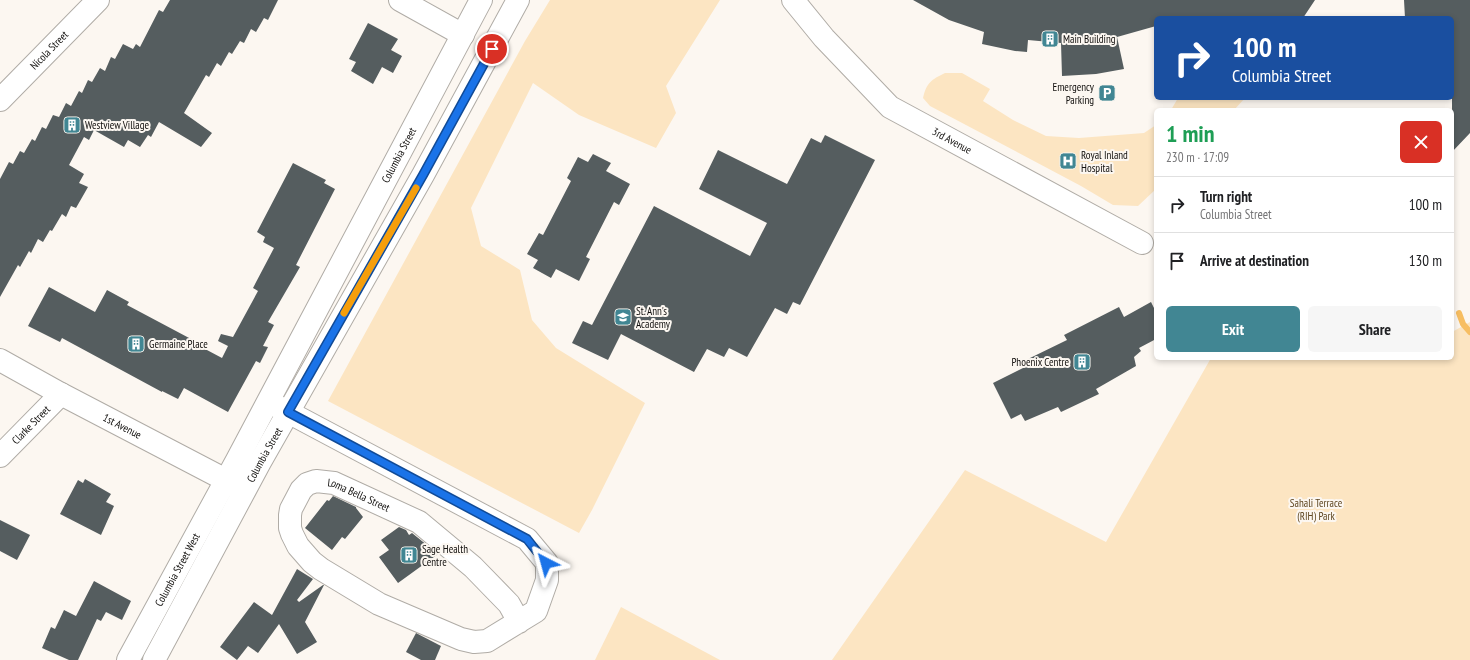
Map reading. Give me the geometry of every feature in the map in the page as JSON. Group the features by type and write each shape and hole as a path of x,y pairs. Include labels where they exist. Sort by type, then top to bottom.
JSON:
{"street":[{"name":"Nicola Street","path":"0,100 98,0"},
{"path":"400,0 463,35"},
{"name":"Columbia Street","path":"236,485 268,402 482,0"},
{"name":"Columbia Street","path":"236,485 288,412 423,175 518,0"},
{"name":"3rd Avenue","path":"793,0 824,38 890,107 1142,243"},
{"name":"1st Avenue","path":"0,360 61,394 236,485"},
{"name":"Clarke Street","path":"0,456 61,394"},
{"name":"Loma Bella Street","path":"268,402 527,539 546,563 547,580 536,611 519,622 487,641 474,642 461,639 379,604 312,562 298,546 292,534 290,522 291,509 301,490 310,483 316,481 328,482 342,486 419,522 473,567 509,604 519,622"},
{"name":"Columbia Street West","path":"128,660 236,485"},
{"name":"Columbia Street West","path":"154,660 236,485"}],"green space":[{"path":"550,0 720,0 666,86 676,113 656,148 579,115 533,83 471,208 481,246 520,270 532,320 556,348 645,403 579,533 328,401 525,41"},
{"path":"945,73 962,73 990,89 983,101 1013,120 1046,136 1079,138 1144,133 1154,126 1154,191 1138,206 1113,205 1081,186 930,106 923,98 926,88 933,80"},
{"path":"1177,100 1243,100 1236,108 1172,108"},
{"name":"Sahali Terrace (RIH) Park","path":"1470,322 1470,660 832,660 965,470 1106,542 1210,360 1454,360 1454,331"},
{"path":"621,607 720,660 595,660"}],"building":[{"path":"170,0 278,0 268,20 264,18 256,32 251,29 244,43 240,41 232,54 229,52 221,66 217,63 209,77 206,75 184,113 212,133 201,147 159,122 151,137 148,135 140,147 128,140 124,147 94,130 89,140 84,137 69,165 84,174 79,183 88,187 76,208 71,206 66,217 62,214 52,231 50,230 43,242 38,239 31,253 29,251 20,267 18,265 0,297 0,179 9,162 13,164 20,151 24,153 32,139 35,141 42,127 46,129 53,115 59,117 66,103 71,106 79,91 82,93 88,80 92,82 100,68 105,71 111,57 115,59 123,44 133,49 136,44 140,47 159,10 163,12"},
{"name":"Main Building","path":"913,0 1315,0 1304,16 1154,16 1154,27 1117,37 1124,69 1096,74 1062,76 1061,43 1028,40 1027,52 1015,51 982,44 984,32 949,20"},
{"path":"1404,0 1470,0 1470,133 1454,150 1454,108 1452,108 1452,100 1454,100 1454,16 1405,16"},
{"path":"368,23 398,39 391,50 402,56 393,73 382,67 373,84 351,71 356,62 349,59"},
{"path":"825,135 875,160 800,305 793,302 787,314 775,308 747,357 729,348 724,357 707,349 694,372 621,334 608,360 572,343 583,321 592,325 654,206 750,256 767,223 699,189 718,150 787,184 811,138 821,143"},
{"path":"593,154 611,163 606,171 630,184 619,205 614,202 586,257 590,259 579,281 556,269 551,278 533,268 538,260 527,254 539,233 543,235 571,181 567,178 578,157 588,162"},
{"path":"293,163 326,180 324,183 335,189 296,265 300,267 268,322 274,325 263,346 268,347 260,363 256,361 228,412 184,388 178,399 162,392 62,338 60,342 28,326 49,287 95,312 107,290 129,302 127,305 191,339 190,341 222,358 228,346 218,341 221,334 233,337 258,291 253,288 274,248 263,242 265,237 257,232"},
{"name":"Phoenix Centre","path":"1151,302 1154,308 1154,340 1139,348 1141,351 1134,357 1136,366 1096,389 1099,394 1061,412 1058,407 1025,421 1021,414 1011,419 993,383 1031,364 1028,359 1067,340 1064,335 1119,307 1124,317"},
{"path":"85,479 111,494 106,502 114,506 101,535 60,514 78,480 83,483"},
{"path":"333,496 356,507 363,517 345,539 342,537 332,550 305,528 327,500 329,501"},
{"path":"0,520 30,535 17,560 0,551"},
{"name":"Sage Health Centre","path":"399,527 406,530 409,535 412,533 438,554 398,583 379,557 389,550 381,540"},
{"path":"297,569 313,579 297,600 299,602 324,585 305,622 317,642 297,654 279,624 258,653 248,646 237,660 220,647 254,602 272,615"},
{"path":"94,581 131,601 122,620 106,612 101,621 97,619 78,660 69,660 42,648 51,627 55,629 64,610 76,616"},
{"path":"416,633 441,646 435,660 421,660 406,652"}],"waterway":[{"path":"1459,313 1463,324 1470,332"}],"slow traffic":[{"path":"344,313 416,188"}],"place":[{"name":"Main Building","path":"1050,39"},
{"name":"Emergency Parking","path":"1107,93"},
{"name":"Westview Village","path":"72,125"},
{"name":"Royal Inland Hospital","path":"1068,161"},
{"name":"St. Ann's Academy","path":"623,317"},
{"name":"Germaine Place","path":"136,344"},
{"name":"Phoenix Centre","path":"1082,362"},
{"name":"Sage Health Centre","path":"409,555"}],"route":[{"path":"492,49 423,175 288,412 527,539 546,563"}]}
